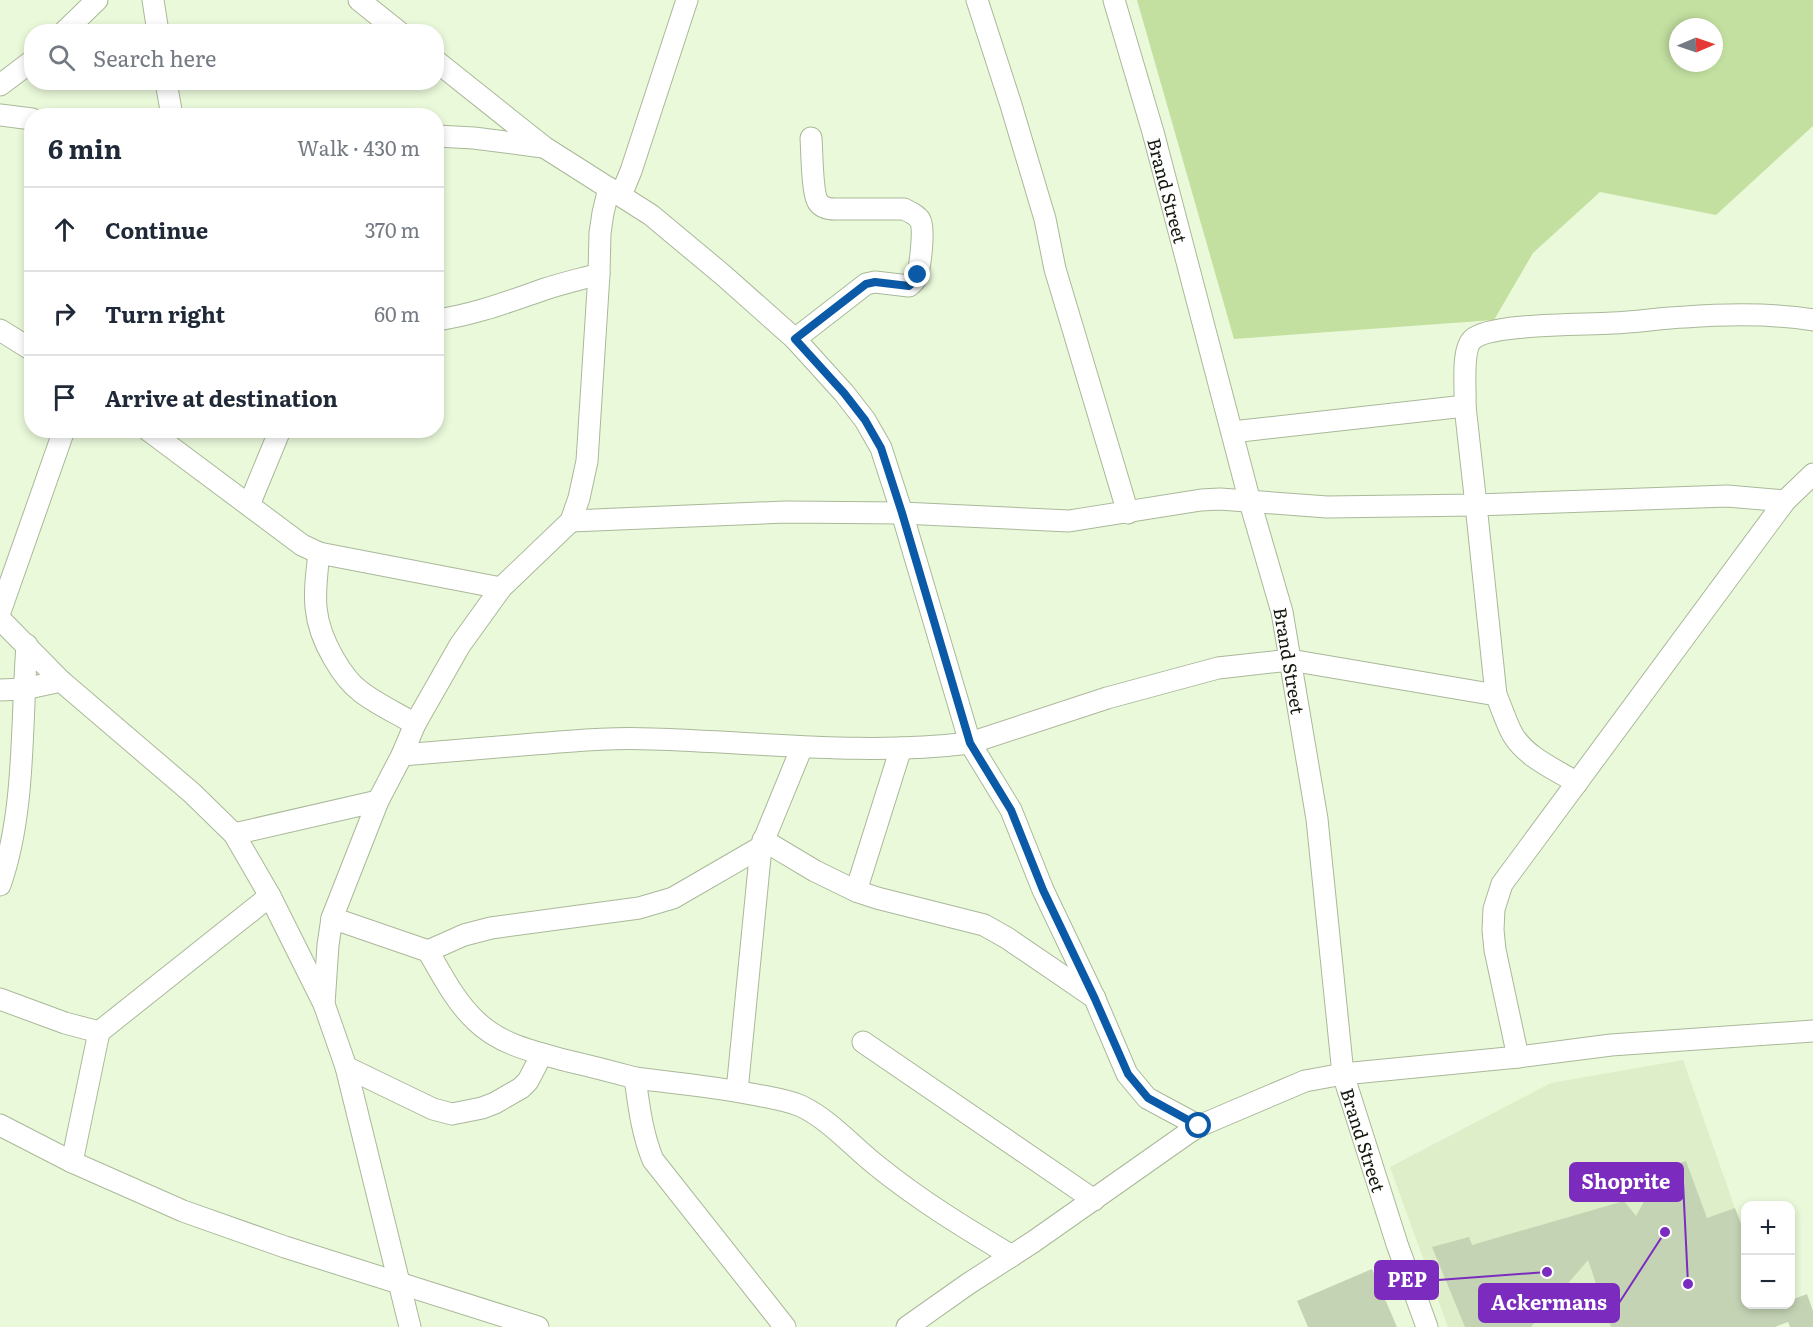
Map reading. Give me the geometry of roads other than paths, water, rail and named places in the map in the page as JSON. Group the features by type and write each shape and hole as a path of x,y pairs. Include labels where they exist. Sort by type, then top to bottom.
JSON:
{"street":[{"path":"72,24 96,0"},
{"path":"153,0 157,24"},
{"path":"324,1004 332,918 378,801 415,724 460,645 501,588 571,521 579,498 587,460 603,213 615,191 631,171 687,0"},
{"path":"977,0 1015,116 1045,219 1055,269 1128,513"},
{"name":"Brand Street","path":"1114,0 1282,612 1317,819 1343,1074 1397,1244 1427,1327"},
{"path":"366,2 390,24"},
{"path":"0,85 24,67"},
{"path":"444,67 544,147 651,215 795,339 865,420 881,448 970,743 1011,810 1043,890 1128,1074 1148,1098 1199,1126"},
{"path":"167,90 171,108"},
{"path":"0,115 24,118"},
{"path":"444,136 544,147"},
{"path":"795,339 866,284 875,282 909,286 914,282 918,275 922,233 920,221 914,214 904,209 836,209 824,208 818,203 815,194 811,138"},
{"path":"444,319 503,304 548,288 599,274"},
{"path":"1577,783 1521,747 1512,734 1496,695 1466,406 1466,351 1470,342 1475,337 1499,330 1686,317 1792,317 1813,320"},
{"path":"0,330 24,345"},
{"path":"1232,432 1466,406"},
{"path":"0,612 61,438"},
{"path":"159,438 302,545 319,553 501,588"},
{"path":"249,504 277,438"},
{"path":"1518,1056 1492,930 1494,909 1502,884 1785,501 1813,474"},
{"path":"571,521 785,512 902,513 1069,521 1220,499 1327,507 1476,505 1727,496 1785,501"},
{"path":"319,553 314,591 316,617 328,650 346,678 360,691 415,724"},
{"path":"0,619 61,681 184,786 234,834 270,896 324,1004 346,1067 410,1327"},
{"path":"0,885 10,851 19,800 27,645"},
{"path":"402,755 609,738 802,747 901,748 970,743 1107,698 1218,668 1290,660 1496,695"},
{"path":"0,690 24,689 61,681"},
{"path":"737,1091 762,843 802,747"},
{"path":"856,891 901,748"},
{"path":"234,834 378,801"},
{"path":"762,843 856,891 984,925 1007,938 1095,999"},
{"path":"428,951 464,935 491,928 639,908 659,903 673,898 762,843"},
{"path":"72,1162 99,1032 270,896"},
{"path":"332,918 428,951 456,998 476,1022 497,1037 514,1045 635,1078 737,1091 800,1106 832,1126 876,1165 953,1221 1012,1256"},
{"path":"0,999 65,1023 99,1032"},
{"path":"907,1327 1199,1126 1305,1082 1343,1074 1611,1045 1813,1031"},
{"path":"863,1042 1094,1200"},
{"path":"346,1067 433,1110 452,1114 482,1108 521,1088 528,1081 542,1054"},
{"path":"635,1078 640,1120 645,1142 653,1160 786,1327"},
{"path":"0,1125 72,1162 194,1215 285,1248 538,1327"}],"place":[{"name":"Ackermans","path":"1665,1232"},
{"name":"PEP","path":"1547,1272"},
{"name":"Shoprite","path":"1688,1284"}]}
